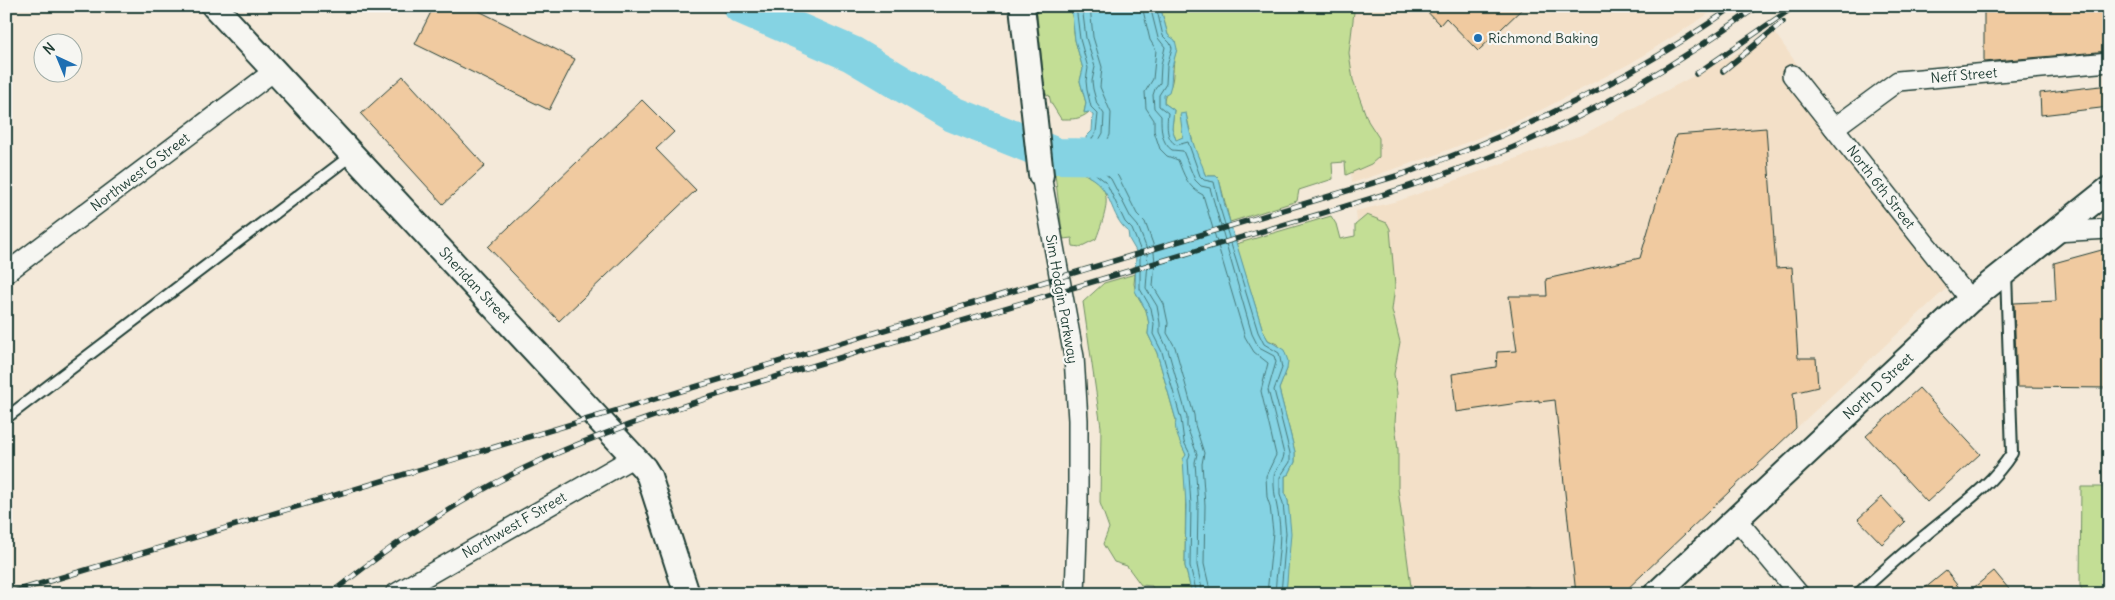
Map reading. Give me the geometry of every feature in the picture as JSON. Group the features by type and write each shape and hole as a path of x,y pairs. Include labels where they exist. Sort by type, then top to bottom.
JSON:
{"street":[{"name":"Sheridan Street","path":"214,6 634,457 649,476 683,591"},
{"name":"Sim Hodgin Parkway","path":"1022,6 1041,175 1074,358 1078,420 1075,594"},
{"name":"Neff Street","path":"1834,128 1898,81 2109,62"},
{"name":"Northwest G Street","path":"6,273 274,71"},
{"name":"North 6th Street","path":"1792,75 1970,300"},
{"name":"North D Street","path":"1656,594 1970,300 2109,189"},
{"path":"2055,232 2109,229"},
{"name":"Northwest F Street","path":"396,594 634,457"},
{"path":"1736,520 1799,594"}],"lane":[{"path":"6,418 353,154"},
{"path":"1858,594 1976,494 2001,470 2012,453 2006,271"}],"shaded area":[{"path":"1352,6 1721,6 1631,63 1543,109 1433,156 1352,183 1351,173 1371,164 1379,156 1379,138 1368,121 1353,80 1349,53 1354,12"},
{"path":"1775,33 1951,284 1618,594 1412,594 1398,490 1398,450 1395,423 1397,393 1394,374 1400,342 1392,310 1395,286 1361,218 1357,223 1356,211 1398,201 1584,134"}],"green space":[{"path":"1036,6 1071,6 1075,40 1083,69 1080,81 1086,103 1084,112 1089,112 1076,119 1061,119 1045,91"},
{"path":"1160,6 1352,6 1354,12 1349,53 1353,80 1368,121 1379,138 1379,157 1371,164 1346,175 1345,162 1332,163 1333,179 1299,190 1297,201 1230,222 1219,179 1216,176 1206,176 1196,155 1186,114 1182,120 1183,137 1176,141 1172,128 1174,110 1164,103 1172,81 1177,49 1168,35"},
{"path":"1063,165 1079,171 1099,184 1104,191 1106,200 1102,223 1096,239 1080,247 1073,246 1072,238 1063,239 1054,166"},
{"path":"1367,215 1387,223 1390,229 1395,286 1392,310 1400,342 1394,374 1397,393 1395,423 1398,450 1398,489 1412,594 1286,594 1288,501 1285,494 1285,476 1289,474 1295,462 1295,452 1279,389 1287,369 1277,344 1268,340 1263,331 1236,244 1331,216 1336,224 1340,239 1355,236 1355,225"},
{"path":"1135,274 1134,284 1137,295 1146,310 1149,324 1148,334 1157,353 1176,420 1177,431 1186,455 1185,566 1192,594 1155,594 1152,586 1141,585 1127,566 1114,562 1103,544 1109,528 1100,503 1101,427 1083,302 1104,283"},
{"path":"2081,487 2109,487 2109,594 2085,594 2080,586"}],"water":[{"path":"1071,6 1160,6 1168,35 1175,40 1177,49 1172,67 1171,85 1169,92 1164,95 1164,103 1174,110 1172,128 1176,140 1183,137 1180,114 1186,113 1192,140 1205,175 1216,176 1219,179 1225,206 1263,331 1268,340 1284,350 1288,361 1279,389 1295,452 1295,462 1289,474 1285,476 1285,494 1288,501 1291,533 1286,594 1192,594 1185,566 1186,505 1183,459 1186,455 1177,434 1176,420 1157,353 1148,334 1149,324 1146,310 1135,291 1136,251 1129,239 1128,231 1117,218 1103,188 1088,176 1086,137 1092,131 1093,115 1089,112 1084,113 1086,103 1080,81 1083,69 1075,40"}],"building":[{"path":"434,6 469,6 575,59 549,110 415,44"},
{"name":"Richmond Baking","path":"1422,6 1525,6 1478,51 1446,18 1440,25"},
{"path":"1984,6 2109,6 2109,51 1984,62"},
{"path":"403,76 485,166 443,204 361,114"},
{"path":"2109,85 2109,107 2041,115 2040,93"},
{"path":"642,100 674,132 656,149 696,190 559,321 488,247"},
{"path":"1766,128 1776,268 1792,267 1798,358 1816,358 1818,387 1793,393 1796,428 1622,594 1576,594 1555,400 1539,402 1539,400 1456,412 1452,374 1496,367 1497,352 1517,351 1509,296 1547,296 1546,279 1640,258 1676,135"},
{"path":"2109,248 2109,388 2017,387 2014,303 2056,301 2054,263"},
{"path":"1919,388 1980,454 1927,502 1866,436"},
{"path":"1882,497 1905,522 1882,544 1858,519"},
{"path":"1946,571 1964,594 1918,594"},
{"path":"1994,571 2013,594 1966,594"}],"waterway":[{"path":"741,6 852,54 953,114 1057,156 1121,157"}],"railway":[{"path":"6,594 1403,174 1490,141 1575,102 1656,57 1734,6"},
{"path":"330,594 381,555 461,502 517,472 569,448 732,390 1350,205 1474,163 1546,133 1609,101 1700,46 1758,6"},
{"path":"1696,74 1795,6"},
{"path":"1723,71 1783,22"}],"place":[{"name":"Richmond Baking","path":"1478,38"}]}
